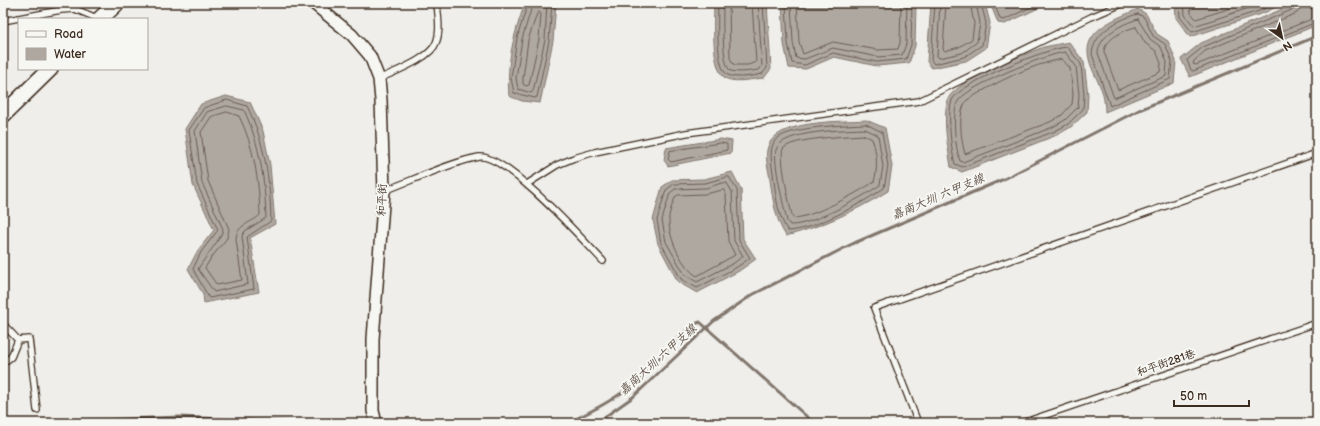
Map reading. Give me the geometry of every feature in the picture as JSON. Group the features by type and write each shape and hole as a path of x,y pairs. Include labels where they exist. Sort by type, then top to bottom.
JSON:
{"street":[{"path":"100,18 116,3"},
{"name":"和平街","path":"312,3 352,35 370,56 378,79 381,100 384,191 373,339 373,411 376,423"},
{"path":"3,115 49,70"}],"lane":[{"path":"378,79 422,58 433,49 437,43 437,3"},
{"path":"527,184 556,165 595,152 686,132 919,101 1091,17 1124,3"},
{"path":"19,18 61,10 75,9 97,18"},
{"path":"3,21 18,18"},
{"path":"918,423 874,308 1317,153"},
{"path":"384,191 446,167 480,157 496,161 527,184 603,260"},
{"name":"和平街281巷","path":"1022,423 1317,323"},
{"path":"3,324 18,340"},
{"path":"18,340 29,339 37,410"},
{"path":"3,363 11,356 18,340"}],"water":[{"path":"525,3 556,3 553,41 540,103 522,101 509,96 508,84 512,48 517,26"},
{"path":"714,3 767,3 771,69 764,78 736,81 727,79 722,74 715,56"},
{"path":"782,3 916,3 915,46 909,63 877,66 834,57 806,69 789,68 784,44"},
{"path":"931,3 985,3 990,23 986,48 966,61 932,68 927,62"},
{"path":"990,3 1049,3 1005,24 998,23"},
{"path":"1175,3 1284,3 1264,13 1190,37 1176,18"},
{"path":"1297,3 1317,3 1317,25 1190,77 1181,59 1201,43"},
{"path":"1138,9 1146,14 1157,34 1168,41 1176,61 1174,83 1105,112 1103,94 1089,58 1089,44 1092,37 1098,30 1114,20"},
{"path":"1069,42 1084,62 1088,95 1087,112 1071,127 1057,135 962,172 951,167 946,133 946,107 948,99 953,92 976,77 1022,55 1044,47"},
{"path":"226,96 250,102 263,131 270,165 275,224 250,238 259,292 204,303 203,294 188,269 198,250 214,230 193,185 185,129 201,104"},
{"path":"866,120 885,128 892,166 888,191 839,217 813,228 786,236 779,223 775,209 767,165 767,150 772,140 781,133 794,127 825,122"},
{"path":"721,139 732,141 731,153 668,166 664,160 666,148"},
{"path":"732,172 741,189 743,239 756,259 739,271 697,293 678,282 658,244 653,220 662,187 672,180 704,179"}],"waterway":[{"name":"嘉南大圳 六甲支線","path":"596,423 633,397 714,321 752,295 852,244 1004,179 1139,110 1317,36"},
{"path":"568,423 604,404 630,387 645,374 677,339 700,322 814,423"},
{"path":"24,423 180,417 306,423"}]}
